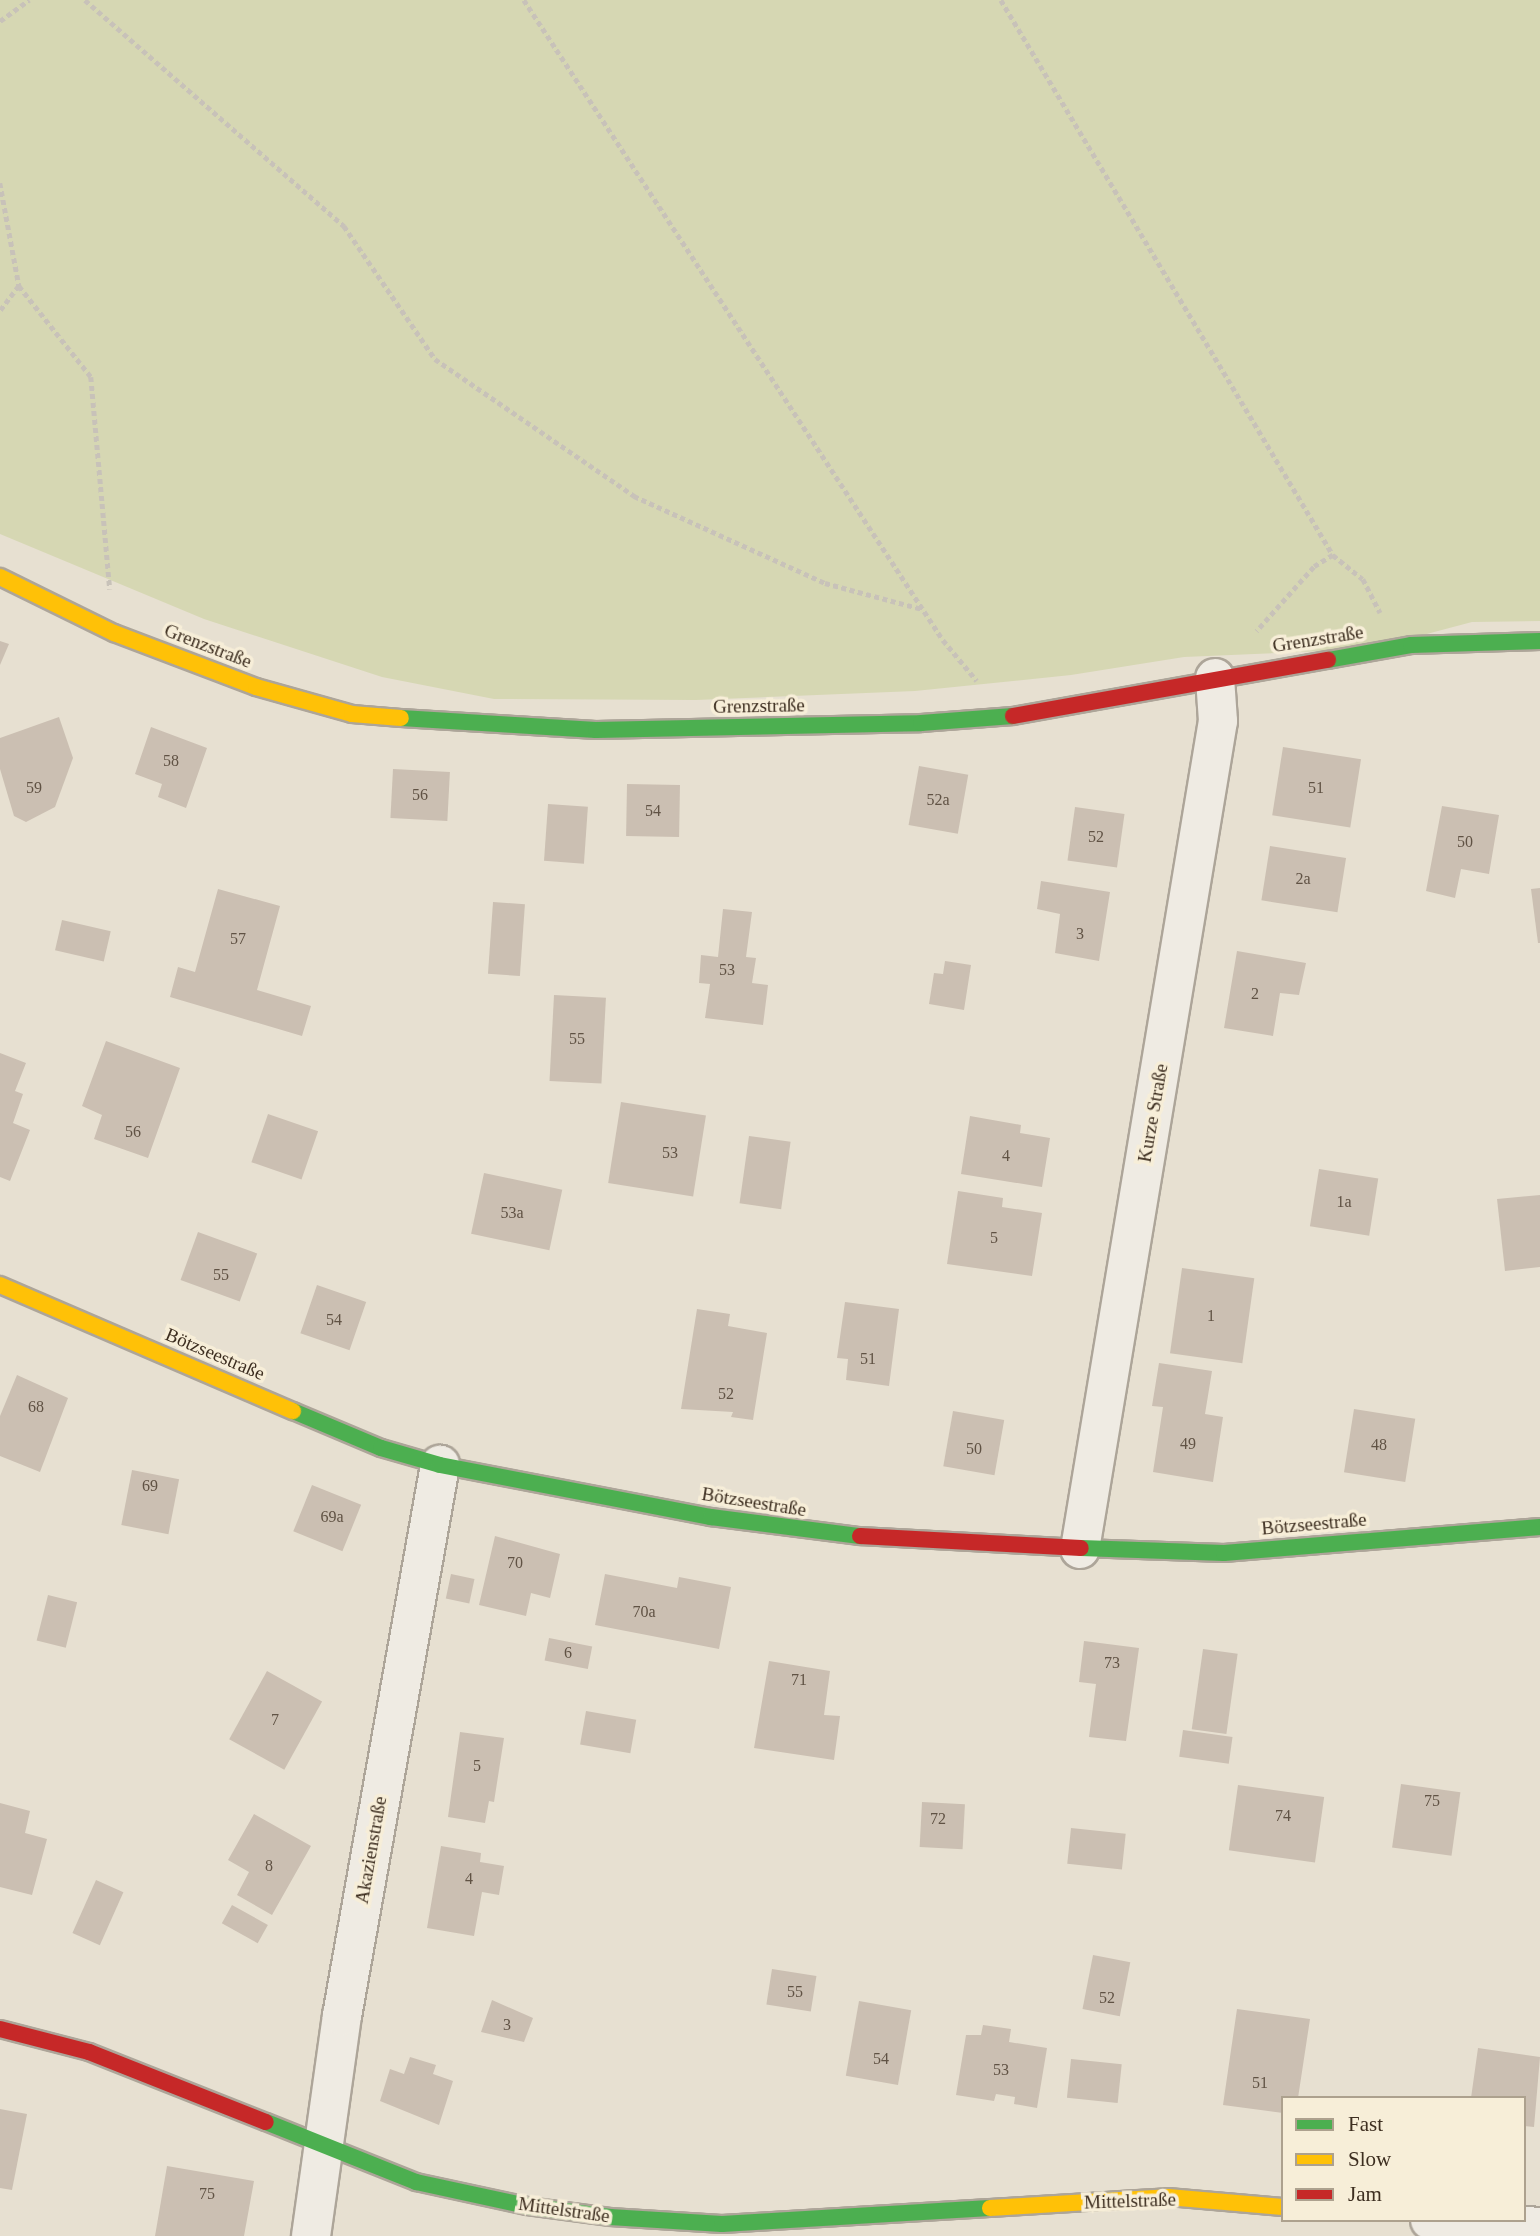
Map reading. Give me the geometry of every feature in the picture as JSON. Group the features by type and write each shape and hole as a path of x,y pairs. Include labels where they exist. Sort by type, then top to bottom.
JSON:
{"street":[{"name":"Grenzstraße","path":"0,578 114,633 256,687 352,713 596,730 921,723 1007,717 1411,645 1540,641"},
{"name":"Kurze Straße","path":"1080,1549 1218,721 1215,678"},
{"name":"Bötzseestraße","path":"0,1285 382,1448 440,1465 809,1532 1080,1549 1224,1553 1540,1527"},
{"name":"Akazienstraße","path":"311,2236 323,2146 440,1465"},
{"name":"Mittelstraße","path":"0,2029 89,2052 416,2182 527,2206 610,2217 722,2224 1168,2197 1281,2207"},
{"path":"1461,2222 1540,2227"}],"path":[{"path":"0,21 30,0"},
{"path":"85,0 344,226 435,359 634,496 825,583 922,609"},
{"path":"524,0 922,609 1007,717"},
{"path":"1001,0 1333,555 1363,579 1380,613 1411,645"},
{"path":"0,183 19,286 91,377 114,633"},
{"path":"0,311 19,286"},
{"path":"1215,678 1314,567 1333,555"}],"green space":[{"path":"0,0 1540,0 1540,621 1472,622 1370,649 1184,657 1071,675 915,691 696,700 494,699 382,677 204,619 0,534"}],"building":[{"path":"0,641 9,644 0,665"},
{"path":"59,717 73,758 55,807 26,822 14,816 0,769 0,738"},
{"path":"151,727 207,748 186,808 158,797 162,784 135,774"},
{"path":"1283,747 1361,759 1350,828 1272,815"},
{"path":"919,766 968,775 958,834 909,825"},
{"path":"393,769 450,772 447,821 390,818"},
{"path":"627,784 680,785 679,837 626,836"},
{"path":"548,804 588,807 584,864 544,861"},
{"path":"1442,806 1499,815 1489,874 1461,869 1455,898 1426,891"},
{"path":"1075,807 1125,814 1117,867 1067,860"},
{"path":"1270,846 1346,858 1337,912 1261,900"},
{"path":"1041,881 1110,892 1099,961 1055,953 1060,914 1037,909"},
{"path":"1540,888 1540,943 1538,943 1531,889"},
{"path":"218,889 280,906 257,990 311,1006 302,1036 170,997 178,967 195,972"},
{"path":"493,902 525,904 520,976 488,974"},
{"path":"723,909 752,912 746,957 756,958 752,983 768,985 763,1025 705,1018 710,984 699,983 701,955 718,957"},
{"path":"62,920 111,931 104,961 55,950"},
{"path":"1237,951 1306,963 1299,995 1280,993 1273,1036 1224,1028"},
{"path":"945,961 971,965 964,1010 929,1004 934,973 943,974"},
{"path":"554,995 606,998 601,1084 549,1081"},
{"path":"106,1041 180,1068 148,1158 94,1139 102,1115 82,1106"},
{"path":"0,1053 26,1063 15,1091 23,1094 13,1123 30,1130 10,1181 0,1177"},
{"path":"621,1102 706,1115 693,1196 608,1183"},
{"path":"268,1114 318,1131 302,1179 251,1162"},
{"path":"970,1116 1021,1125 1020,1133 1050,1138 1042,1187 961,1174"},
{"path":"749,1136 791,1142 781,1209 740,1203"},
{"path":"1319,1169 1378,1178 1369,1236 1310,1226"},
{"path":"484,1173 562,1190 549,1250 471,1234"},
{"path":"958,1191 1003,1198 1002,1207 1042,1213 1032,1276 947,1264"},
{"path":"1540,1195 1540,1267 1505,1271 1497,1199"},
{"path":"198,1232 257,1254 240,1301 181,1280"},
{"path":"1182,1268 1254,1278 1242,1363 1170,1353"},
{"path":"317,1285 366,1302 350,1350 300,1333"},
{"path":"845,1302 899,1309 889,1386 846,1380 848,1359 837,1358"},
{"path":"697,1309 730,1314 728,1326 767,1333 753,1420 731,1417 733,1412 681,1409"},
{"path":"1159,1363 1212,1371 1205,1414 1223,1417 1213,1482 1153,1472 1163,1407 1152,1406"},
{"path":"17,1375 68,1398 40,1472 0,1456 0,1416"},
{"path":"1354,1409 1415,1419 1405,1482 1344,1472"},
{"path":"953,1411 1004,1420 994,1475 943,1466"},
{"path":"132,1470 179,1479 168,1534 121,1525"},
{"path":"312,1485 361,1505 342,1551 293,1531"},
{"path":"495,1536 560,1554 550,1598 531,1593 526,1616 479,1605"},
{"path":"451,1574 474,1579 469,1603 446,1598"},
{"path":"605,1574 677,1588 679,1577 731,1587 719,1649 595,1625"},
{"path":"48,1595 77,1602 66,1648 37,1641"},
{"path":"549,1638 592,1646 588,1669 545,1661"},
{"path":"1084,1641 1139,1648 1126,1741 1089,1737 1096,1684 1079,1682"},
{"path":"1203,1649 1238,1654 1226,1734 1192,1729"},
{"path":"769,1661 830,1671 824,1715 840,1716 834,1760 754,1748"},
{"path":"267,1671 322,1702 284,1770 229,1739"},
{"path":"586,1711 636,1720 630,1753 580,1744"},
{"path":"1183,1730 1233,1737 1229,1764 1179,1757"},
{"path":"460,1732 504,1738 494,1802 489,1801 485,1823 448,1817"},
{"path":"1401,1784 1460,1792 1452,1856 1392,1847"},
{"path":"1238,1785 1324,1797 1315,1862 1229,1850"},
{"path":"922,1802 965,1804 963,1849 920,1847"},
{"path":"0,1803 30,1811 25,1833 47,1839 32,1895 0,1887"},
{"path":"254,1814 311,1846 272,1915 237,1895 249,1872 228,1860"},
{"path":"1071,1828 1126,1834 1122,1870 1067,1864"},
{"path":"441,1846 481,1853 480,1862 504,1866 499,1895 482,1892 474,1936 427,1928"},
{"path":"96,1880 123,1892 100,1945 72,1933"},
{"path":"232,1905 268,1925 258,1943 222,1923"},
{"path":"1093,1955 1130,1962 1120,2016 1083,2009"},
{"path":"772,1969 816,1976 811,2012 766,2005"},
{"path":"492,2000 533,2018 524,2042 481,2032"},
{"path":"859,2001 911,2010 898,2085 846,2076"},
{"path":"1237,2009 1310,2019 1298,2096 1281,2096 1281,2113 1223,2105"},
{"path":"983,2025 1011,2029 1009,2042 1047,2048 1037,2108 1014,2104 1015,2097 996,2094 994,2101 956,2095 966,2035 981,2035"},
{"path":"1478,2048 1540,2057 1534,2127 1526,2126 1526,2096 1471,2096"},
{"path":"410,2057 436,2065 433,2074 453,2081 439,2125 380,2101 390,2069 404,2074"},
{"path":"1071,2059 1122,2064 1118,2103 1067,2098"},
{"path":"0,2109 27,2114 12,2190 0,2188"},
{"path":"167,2166 254,2181 244,2236 155,2236"}],"traffic: fast":[{"path":"1328,660 1411,645 1540,641"},
{"path":"401,718 596,730 921,723 1013,716"},
{"path":"293,1411 381,1448 440,1465 711,1517 860,1536"},
{"path":"1081,1548 1224,1553 1540,1527"},
{"path":"266,2122 416,2182 527,2206 610,2217 722,2224 990,2208"}],"traffic: slow":[{"path":"0,577 114,633 256,687 352,714 401,718"},
{"path":"0,1285 293,1411"},
{"path":"990,2208 1168,2197 1281,2207"}],"traffic: jam":[{"path":"1013,716 1328,660"},
{"path":"860,1536 1081,1548"},
{"path":"0,2029 89,2052 266,2122"}]}
